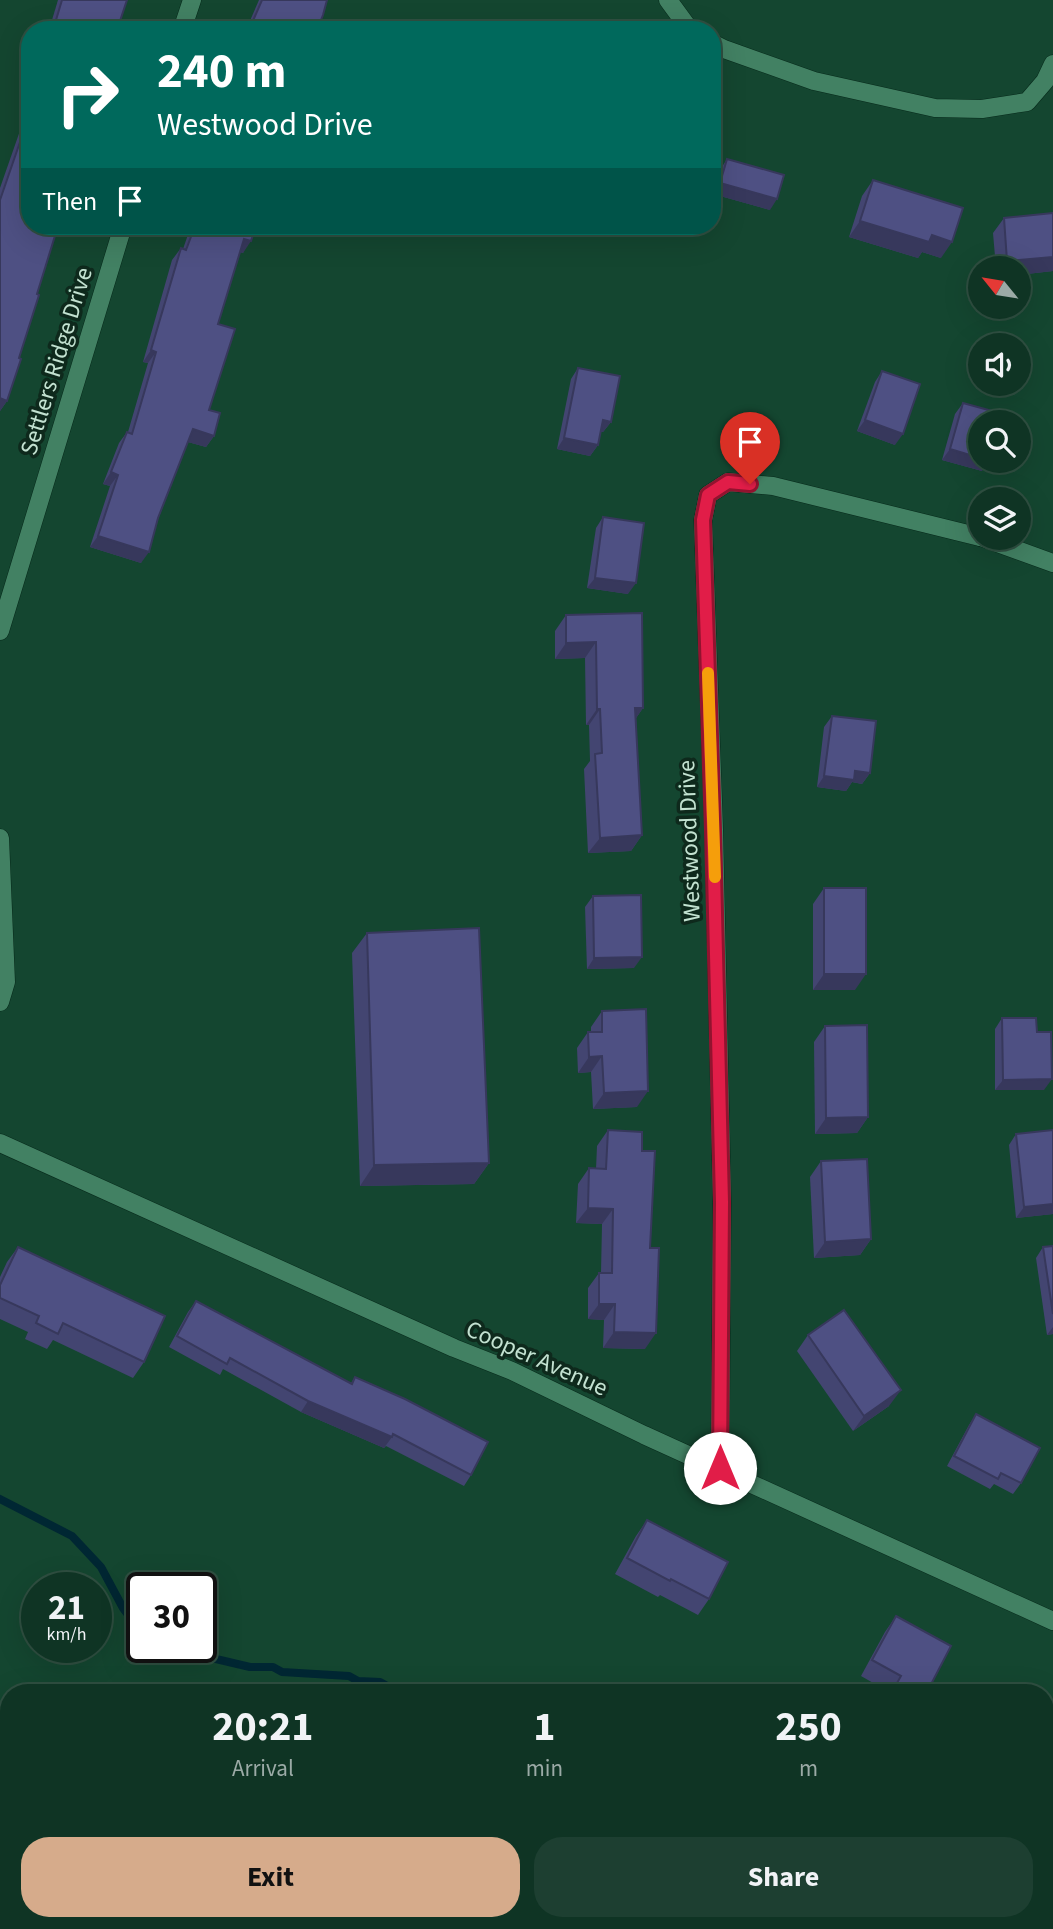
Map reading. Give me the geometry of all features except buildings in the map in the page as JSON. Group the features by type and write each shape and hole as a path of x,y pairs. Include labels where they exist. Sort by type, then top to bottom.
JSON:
{"street":[{"path":"185,21 191,0"},
{"path":"668,0 683,21"},
{"path":"721,48 814,81 935,108 982,109 1027,102 1045,81 1053,64"},
{"name":"Settlers Ridge Drive","path":"0,631 120,235"},
{"name":"Westwood Drive","path":"720,1468 722,1202 703,520 708,495 728,482 773,486 968,534"},
{"name":"Westwood Drive","path":"1017,550 1053,563"},
{"path":"0,838 6,982 0,1002"},
{"name":"Cooper Avenue","path":"0,1143 454,1348 512,1371 644,1435 1053,1621"}],"waterway":[{"path":"0,1499 72,1536 101,1567 126,1612"},
{"path":"217,1659 250,1667 273,1667 282,1672 349,1676 358,1681 384,1684"}],"slow traffic":[{"path":"708,673 715,877"}],"route":[{"path":"720,1468 722,1202 703,520 708,495 728,482 750,484"}]}
